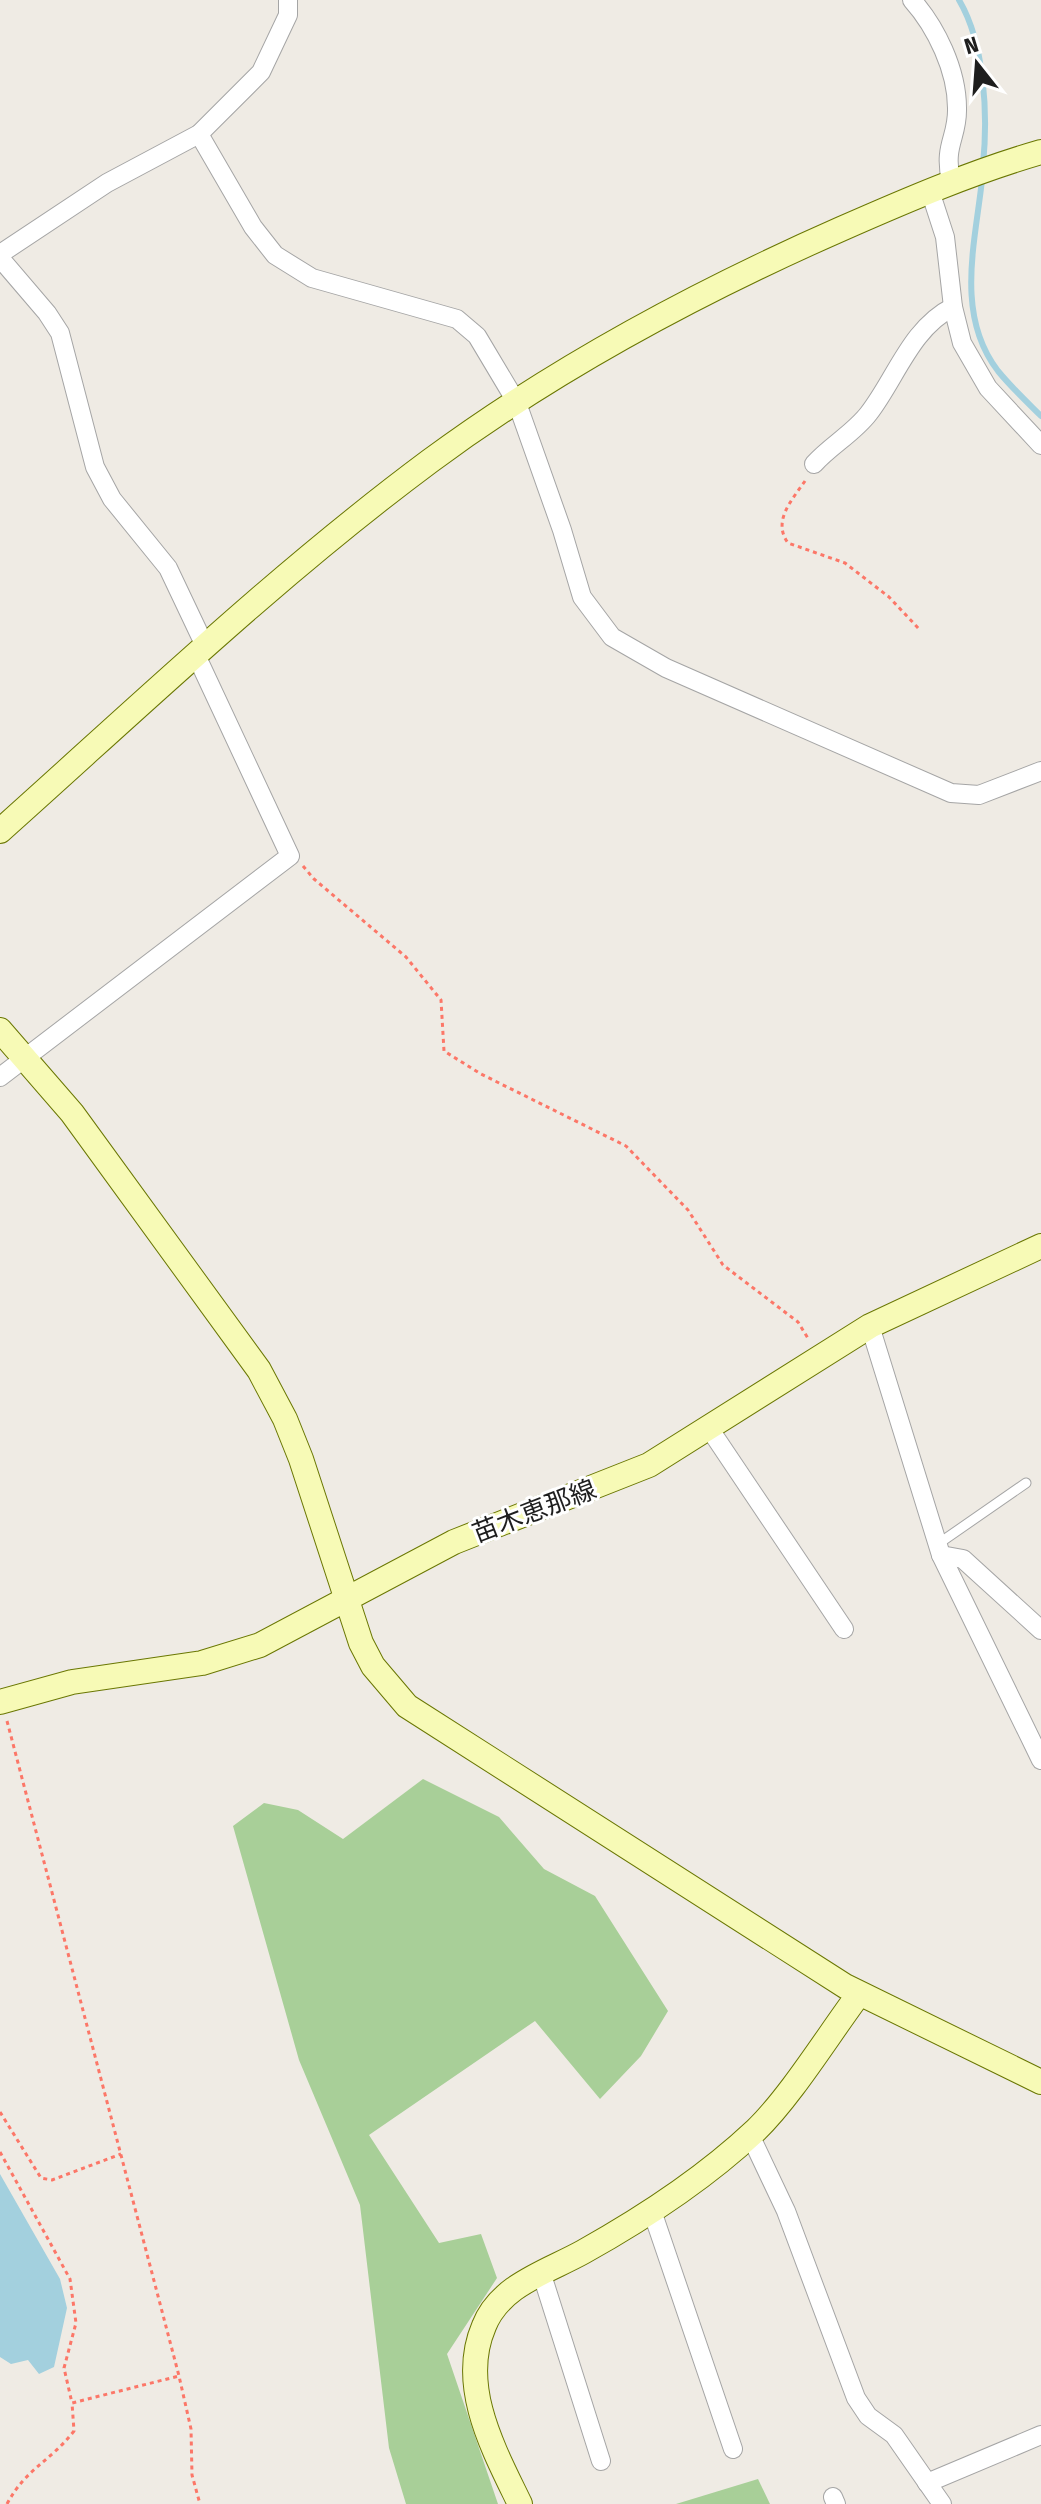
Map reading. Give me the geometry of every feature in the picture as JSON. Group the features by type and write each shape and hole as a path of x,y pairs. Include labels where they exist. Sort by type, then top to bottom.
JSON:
{"street":[{"path":"0,1077 4,1071 27,1060 290,856 168,568 112,499 95,467 60,333 0,256 107,183 199,134 261,72 288,15 288,0"},
{"path":"912,0 935,33 956,96 955,123 947,147 945,237 953,307 962,343 988,388 1041,445"},
{"path":"199,134 253,227 275,255 312,278 457,319 477,336 517,403 582,597 612,637 666,668 951,793 979,795 1041,771"},
{"path":"0,831 201,651 363,513 433,459 517,403 699,296 948,183 1041,152"},
{"path":"814,464 869,413 899,364 933,319 953,307"},
{"path":"0,1030 72,1113 259,1370 285,1419 301,1459 345,1601 373,1666 407,1706 859,1994 1041,2082"},
{"name":"苗木恵那線","path":"1,1701 72,1682 218,1660 260,1645 454,1542 649,1465 870,1326 1039,1251"},
{"path":"870,1326 939,1550 1041,1760"},
{"path":"709,1428 844,1629"},
{"path":"939,1550 963,1559 1041,1630"},
{"path":"520,2504 491,2442 474,2382 475,2356 484,2324 505,2293 652,2211 750,2135 859,1994"},
{"path":"750,2135 786,2211 856,2398 868,2416 894,2435 942,2504"},
{"path":"652,2211 733,2449"},
{"path":"542,2275 601,2461"},
{"path":"927,2483 1041,2435"}],"lane":[{"path":"939,1550 1026,1483"}],"path":[{"path":"814,464 784,513 782,534 799,548 845,563 889,597 920,630"},
{"path":"290,856 296,857 314,879 406,957 441,1000 444,1051 494,1080 626,1146 688,1210 723,1265 798,1322 820,1357"},
{"path":"1,1701 179,2376 191,2429 192,2475 200,2504"},
{"path":"0,2112 41,2178 52,2180 121,2154"},
{"path":"0,2152 70,2279 76,2323 64,2368 72,2403 74,2431 59,2450 21,2478 7,2504"},
{"path":"72,2403 179,2376"}],"green space":[{"path":"423,1779 499,1817 544,1869 595,1896 668,2011 641,2056 600,2099 535,2021 369,2135 439,2243 481,2234 497,2278 447,2354 498,2504 406,2504 389,2448 360,2205 299,2060 233,1826 264,1803 298,1810 343,1839"},
{"path":"758,2479 770,2504 676,2504"}],"water":[{"path":"0,2174 60,2279 67,2308 54,2367 39,2374 28,2360 11,2364 0,2357"}],"waterway":[{"path":"959,0 974,37 983,80 983,165"},
{"path":"982,180 971,278 976,327 998,371 1041,416"}]}
